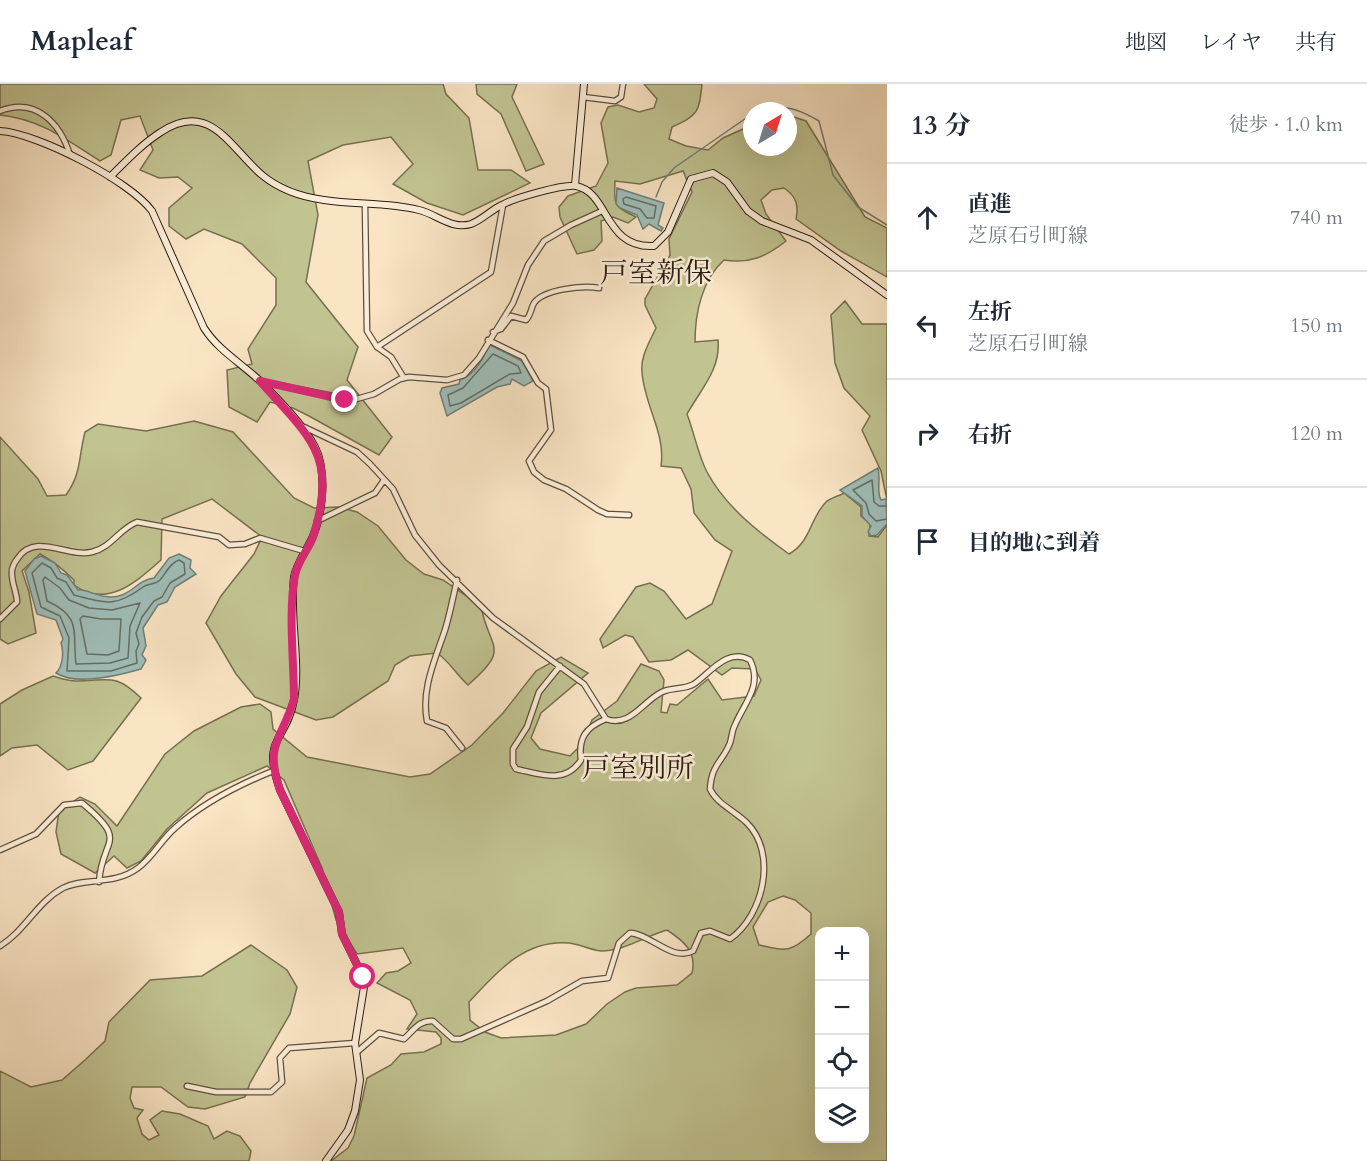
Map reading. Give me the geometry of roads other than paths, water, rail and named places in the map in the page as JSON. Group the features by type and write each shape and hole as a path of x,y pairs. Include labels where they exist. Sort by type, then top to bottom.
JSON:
{"main road":[{"path":"575,185 584,84"},
{"path":"110,177 162,131 183,123 196,123 219,130 255,169 277,186 301,195 365,205 414,209 456,225 470,224 503,204 535,193 575,185 587,190 619,234 641,247 654,246 668,232 691,179 713,173 727,182 748,211 776,227 811,240 887,295"},
{"path":"0,131 36,139 110,177 135,193 152,211 204,328 212,340 260,381 315,446 323,466 323,487 314,536 304,551 295,573 293,588 294,699 272,752 273,771 336,905 342,934 363,977 364,987 355,1043 360,1080 355,1111 348,1130 326,1161"}],"street":[{"path":"583,97 615,101 621,97 623,84"},
{"path":"0,111 20,108 44,113 53,121 71,157"},
{"path":"377,347 491,272 503,204"},
{"path":"365,205 367,331 377,347 391,357 404,378"},
{"path":"260,381 353,400 362,399 391,382 404,378 457,378 469,371 513,303 528,265 544,241 571,225 602,211"},
{"path":"493,332 501,329 511,316 526,320 534,303 551,294 581,284 599,288"},
{"path":"488,340 524,357 538,383 546,389 551,430 529,461 534,472 607,514 629,514"},
{"path":"298,425 357,452 398,497 415,535 439,565 494,618 584,684 606,719"},
{"path":"316,521 375,493 384,480"},
{"path":"0,619 17,602 11,574 15,561 27,549 43,546 89,553 108,545 126,527 137,522 219,537 230,545 245,544 260,538 304,551"},
{"path":"457,580 425,702 427,721 446,728 462,747"},
{"path":"357,1052 379,1033 398,1039 404,1038 416,1027 429,1021 433,1021 453,1039 461,1039 547,1001 582,981 608,978 619,943 630,933 641,934 675,952 690,953 701,933 710,931 730,939 744,924 759,895 765,864 762,849 747,823 716,798 710,789 715,764 729,745 733,727 751,698 754,671 750,660 735,657 723,661 688,687 664,691 632,715 618,721 606,719 586,732 579,745 581,760 566,774 554,777 516,768 513,764 513,749 527,727 539,692 560,666"},
{"path":"0,946 17,934 39,907 58,891 67,886 127,876 146,862 175,828 203,807 231,788 273,771"},
{"path":"0,850 36,834 64,806 82,803 110,831 111,840 100,870 99,882"},
{"path":"188,1086 204,1091 271,1092 282,1082 280,1058 289,1048 355,1043"}],"water":[{"path":"617,188 664,203 658,225 663,228 661,231 649,224 643,229 637,215 620,208 616,204"},
{"path":"488,344 522,361 533,381 524,386 512,379 510,384 497,387 447,416 440,393 442,388 459,384 460,380 474,370"},
{"path":"878,468 879,493 881,500 886,499 887,524 877,535 871,536 868,532 871,526 862,516 862,506 840,490"},
{"path":"179,554 191,560 190,568 196,574 175,587 167,602 158,605 143,628 146,646 142,655 146,660 141,669 86,679 65,677 56,673 63,655 61,643 63,639 56,620 37,614 25,571 34,559 41,556 55,563 61,573 67,575 78,590 116,597 154,578 169,558"}],"waterway":[{"path":"797,110 819,121 833,175 858,207 887,225"},
{"path":"656,197 662,182 674,168 743,120"}],"district":[{"name":"戸室新保","path":"656,273"},
{"name":"戸室別所","path":"638,768"}]}
